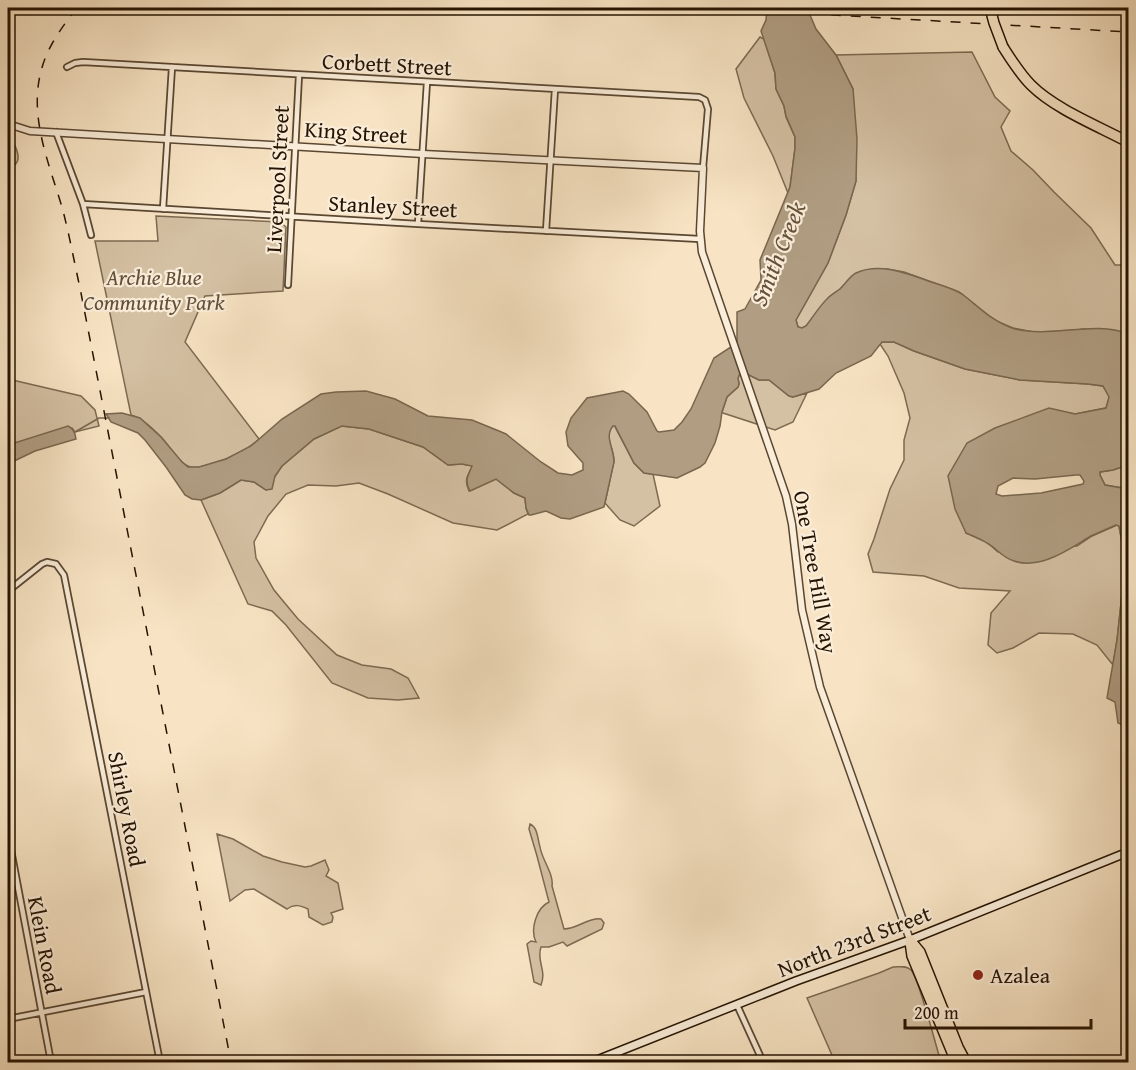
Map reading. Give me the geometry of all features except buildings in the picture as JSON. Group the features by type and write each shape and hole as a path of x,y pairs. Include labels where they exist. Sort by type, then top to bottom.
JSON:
{"highway":[{"path":"990,8 1003,48 1032,86 1050,100 1128,142"},
{"path":"910,940 912,956 956,1062"},
{"path":"910,940 920,952 966,1062"}],"main road":[{"name":"North 23rd Street","path":"592,1062 796,981 910,940 1128,852"}],"street":[{"name":"Corbett Street","path":"67,67 83,62 699,97 705,100"},
{"path":"164,209 172,67"},
{"name":"Liverpool Street","path":"288,285 299,75"},
{"path":"418,224 427,82"},
{"path":"546,231 555,89"},
{"name":"One Tree Hill Way","path":"705,100 708,109 700,239 705,261 786,496 791,515 802,610 819,687 910,940"},
{"name":"King Street","path":"8,124 30,131 703,168"},
{"path":"56,132 83,204 91,235"},
{"name":"Stanley Street","path":"83,204 700,239"},
{"name":"Shirley Road","path":"8,591 47,562 56,564 64,575 160,1062"},
{"name":"Klein Road","path":"8,834 51,1062"},
{"path":"8,1019 146,992"},
{"path":"737,1005 764,1062"}],"green space":[{"path":"760,37 764,39 775,73 776,89 795,137 788,193 773,156 744,98 736,69"},
{"path":"972,52 995,97 1010,111 1001,127 1011,151 1091,228 1115,265 1128,265 1128,334 1083,329 1033,332 1013,328 994,320 959,292 904,272 887,269 855,274 829,297 806,326 798,327 796,320 828,263 856,181 853,89 836,55"},
{"path":"8,134 15,145 18,161 8,171"},
{"name":"Archie Blue Community Park","path":"156,216 280,222 286,227 283,291 205,296 185,342 259,439 232,456 200,467 191,467 183,463 154,430 131,415 95,241 158,241"},
{"path":"894,342 965,369 1020,380 1103,386 1110,397 1106,408 1075,414 1049,409 966,533 988,543 998,552 1077,546 1092,536 1119,526 1124,553 1124,575 1113,665 1097,645 1073,634 1039,633 1013,648 997,653 988,645 991,613 1010,591 959,588 924,576 873,572 868,554 890,489 904,460 904,440 910,418 904,393 888,356 880,344"},
{"path":"741,371 759,380 769,380 789,396 807,393 793,422 775,430 723,413 727,397 738,387"},
{"path":"8,379 81,396 95,410 99,426 75,432 72,428 8,445"},
{"path":"614,425 634,463 644,473 653,474 660,506 634,526 620,520 605,503 614,461 608,431"},
{"path":"341,426 369,429 423,447 448,465 473,466 467,478 469,491 496,479 514,493 525,498 528,514 497,530 453,523 359,483 336,486 308,485 286,494 268,516 254,542 256,558 274,590 298,619 337,655 362,665 391,669 408,678 419,698 398,700 368,698 332,683 272,611 248,604 201,500 220,493 241,480 254,482 266,490 282,466 314,439"},
{"path":"1128,465 1128,489 1105,485 1100,472"},
{"path":"530,824 536,831 551,877 564,929 596,919 601,919 604,923 602,929 567,946 563,942 541,947 543,980 541,985 534,982 527,944 531,941 536,942 535,920 544,905 549,902 529,829"},
{"path":"217,834 233,839 263,856 282,862 305,867 325,860 329,870 326,876 338,883 343,909 331,913 332,922 323,925 309,917 308,909 292,906 287,909 254,889 245,890 230,901"},
{"path":"893,967 907,967 911,970 923,999 941,1062 835,1062 807,998"}],"water":[{"name":"Smith Creek","path":"767,8 813,8 810,15 816,29 836,55 853,89 857,139 856,181 828,263 796,320 798,327 806,326 826,300 854,274 864,270 882,269 907,274 953,289 993,319 1015,329 1044,332 1102,329 1128,334 1128,465 1100,472 1100,475 1105,485 1128,489 1128,727 1118,723 1115,702 1107,698 1117,640 1124,576 1124,553 1119,526 1116,525 1094,535 1054,557 1034,563 1014,561 966,533 955,509 948,476 967,443 995,428 1049,408 1075,414 1106,408 1109,397 1103,386 1020,380 965,369 894,342 882,342 871,356 836,373 819,389 793,397 769,380 759,380 741,371 738,387 727,397 715,443 705,463 677,478 644,473 634,463 613,426 609,439 614,462 604,507 570,519 561,518 546,511 529,515 525,498 514,493 496,479 470,491 467,481 472,466 448,465 423,447 369,429 342,426 314,439 282,466 275,476 272,489 266,490 254,482 241,480 220,493 201,500 192,499 185,495 138,433 111,422 106,414 122,413 140,418 188,467 199,467 226,459 251,446 282,419 321,394 336,392 366,391 395,399 428,416 472,420 506,434 558,473 572,475 583,470 583,463 568,446 566,432 571,418 587,398 623,391 647,412 657,431 674,430 691,409 714,358 737,343 737,312 745,309 761,280 760,260 790,187 795,137 776,89 775,73 761,31 766,20","holes":["1080,475 1084,481 1083,484 1041,493 1002,496 996,494 998,486 1013,478 1035,479"]},
{"path":"68,426 74,431 76,439 35,451 8,464 8,445"}],"waterway":[{"path":"75,432 99,418 109,418"}],"railway":[{"path":"77,8 53,42 44,63 37,104 39,124 43,145 65,217 80,288 231,1062"},
{"path":"731,8 1128,32"}],"place":[{"name":"Azalea","path":"978,975"}]}
